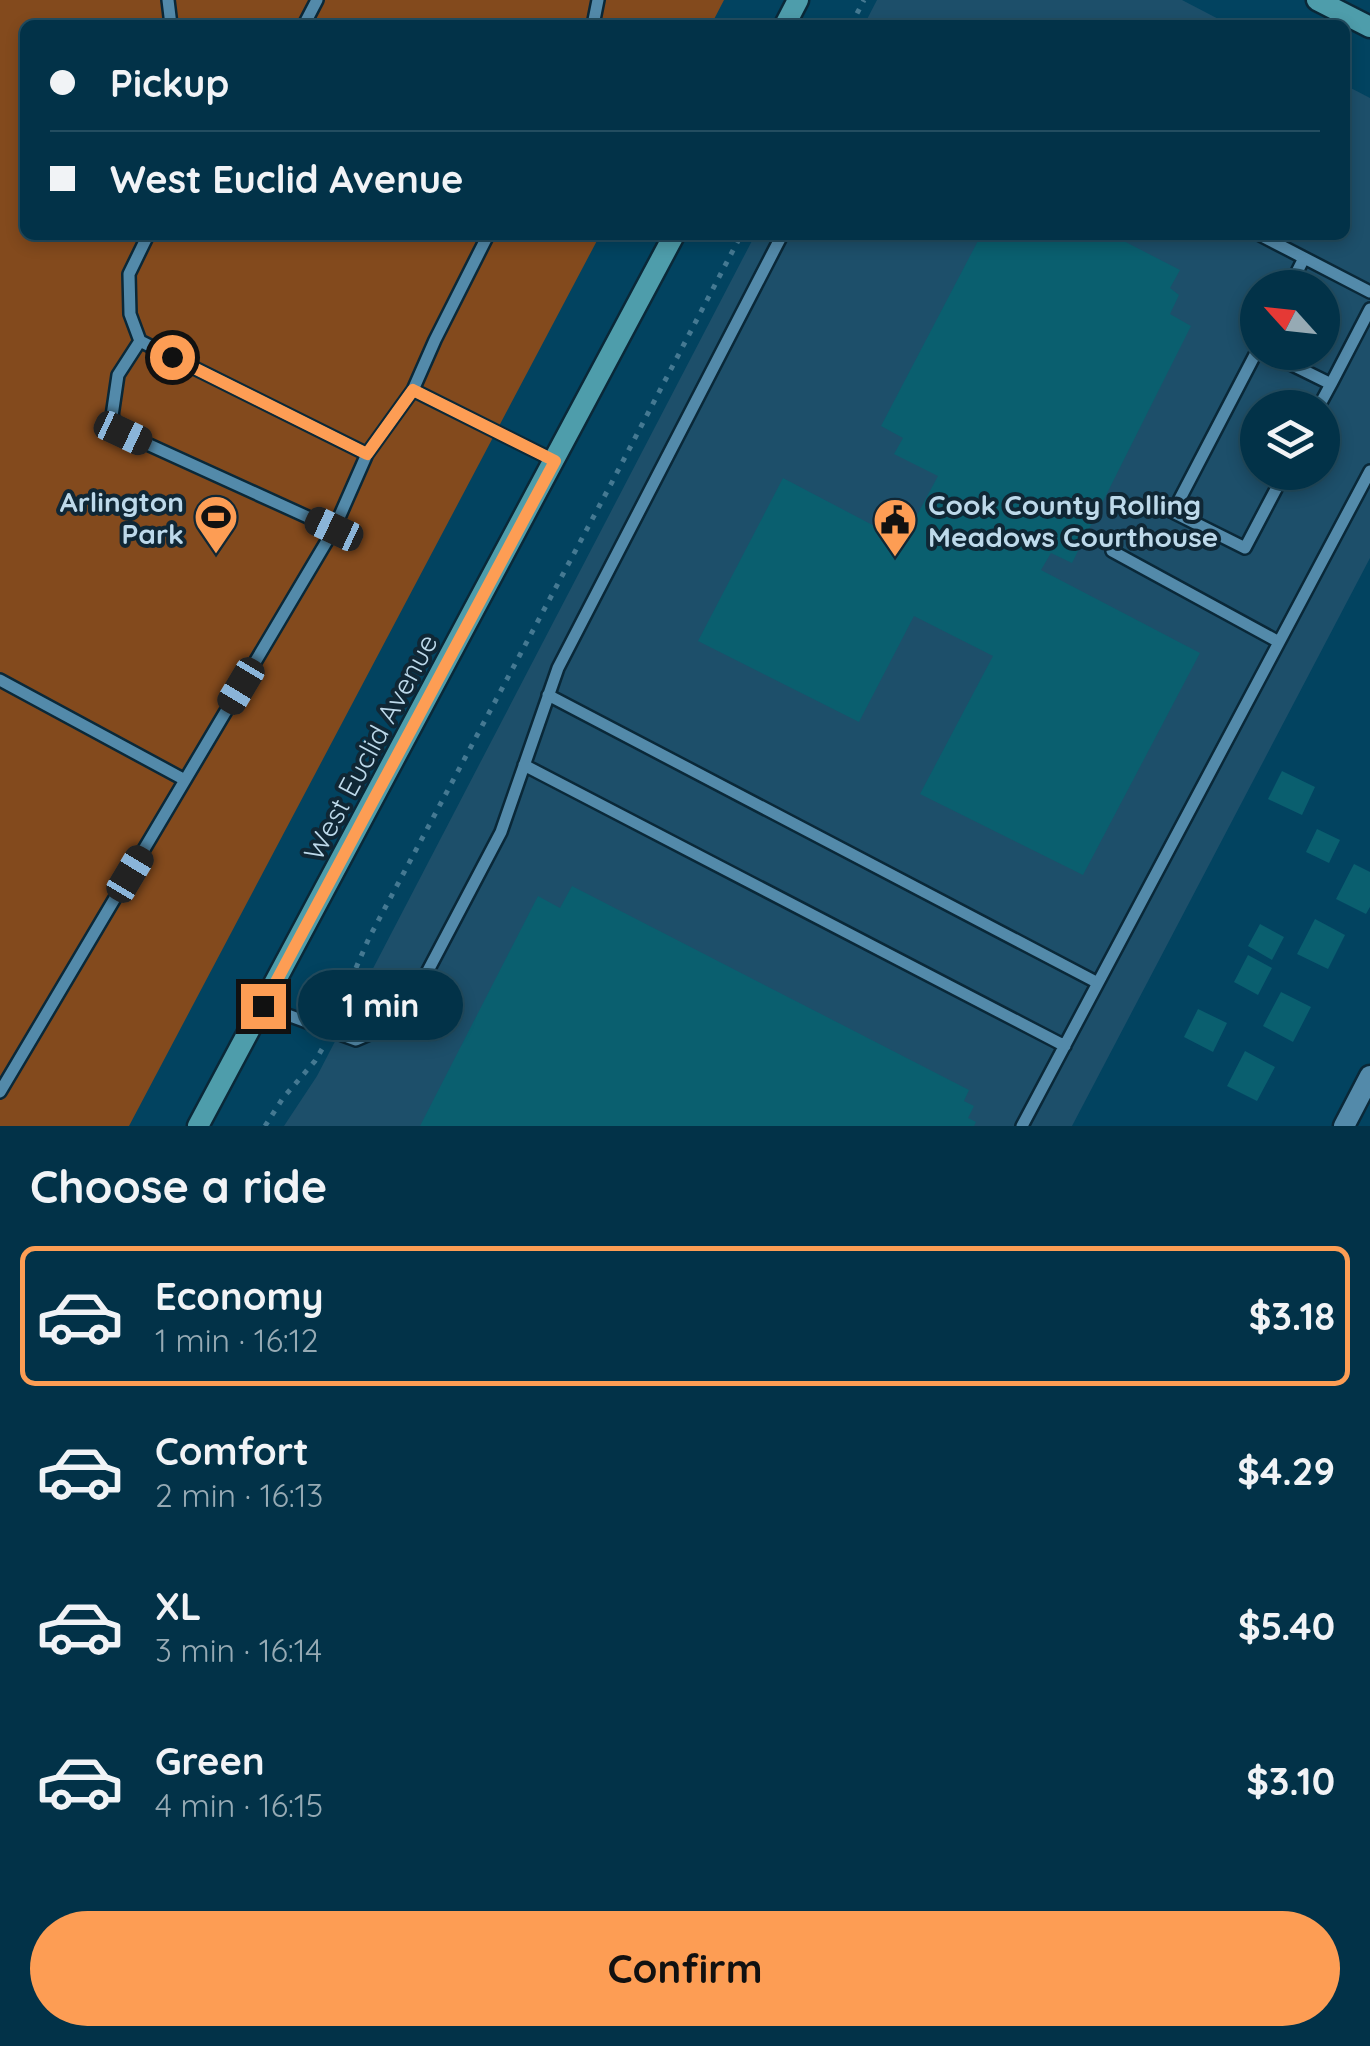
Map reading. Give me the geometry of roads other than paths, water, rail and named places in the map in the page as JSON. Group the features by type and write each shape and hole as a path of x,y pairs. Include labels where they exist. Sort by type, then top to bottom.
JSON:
{"main road":[{"path":"1318,0 1370,28"},
{"name":"West Euclid Avenue","path":"198,1126 671,240"}],"street":[{"path":"1344,1126 1370,1076"}],"lane":[{"path":"146,240 129,274 130,314 140,341 367,454"},
{"path":"0,1092 334,529 367,454 413,390 485,240"},
{"path":"263,1006 356,1040 402,1020 501,832 558,668 779,240"},
{"path":"1270,240 1370,292"},
{"path":"1298,270 1304,258"},
{"path":"1328,390 1370,310"},
{"path":"140,341 118,375 112,416 123,433 334,529"},
{"path":"1247,370 1173,512 1245,548 1276,490"},
{"path":"1303,370 1331,384"},
{"path":"413,390 555,461"},
{"path":"1022,1126 1370,470"},
{"path":"1112,551 1279,642"},
{"path":"0,680 185,780"},
{"path":"548,695 1098,983"},
{"path":"524,765 1065,1046"}],"place":[{"name":"Arlington Park","path":"216,555"},
{"name":"Cook County Rolling Meadows Courthouse","path":"895,558"}]}
